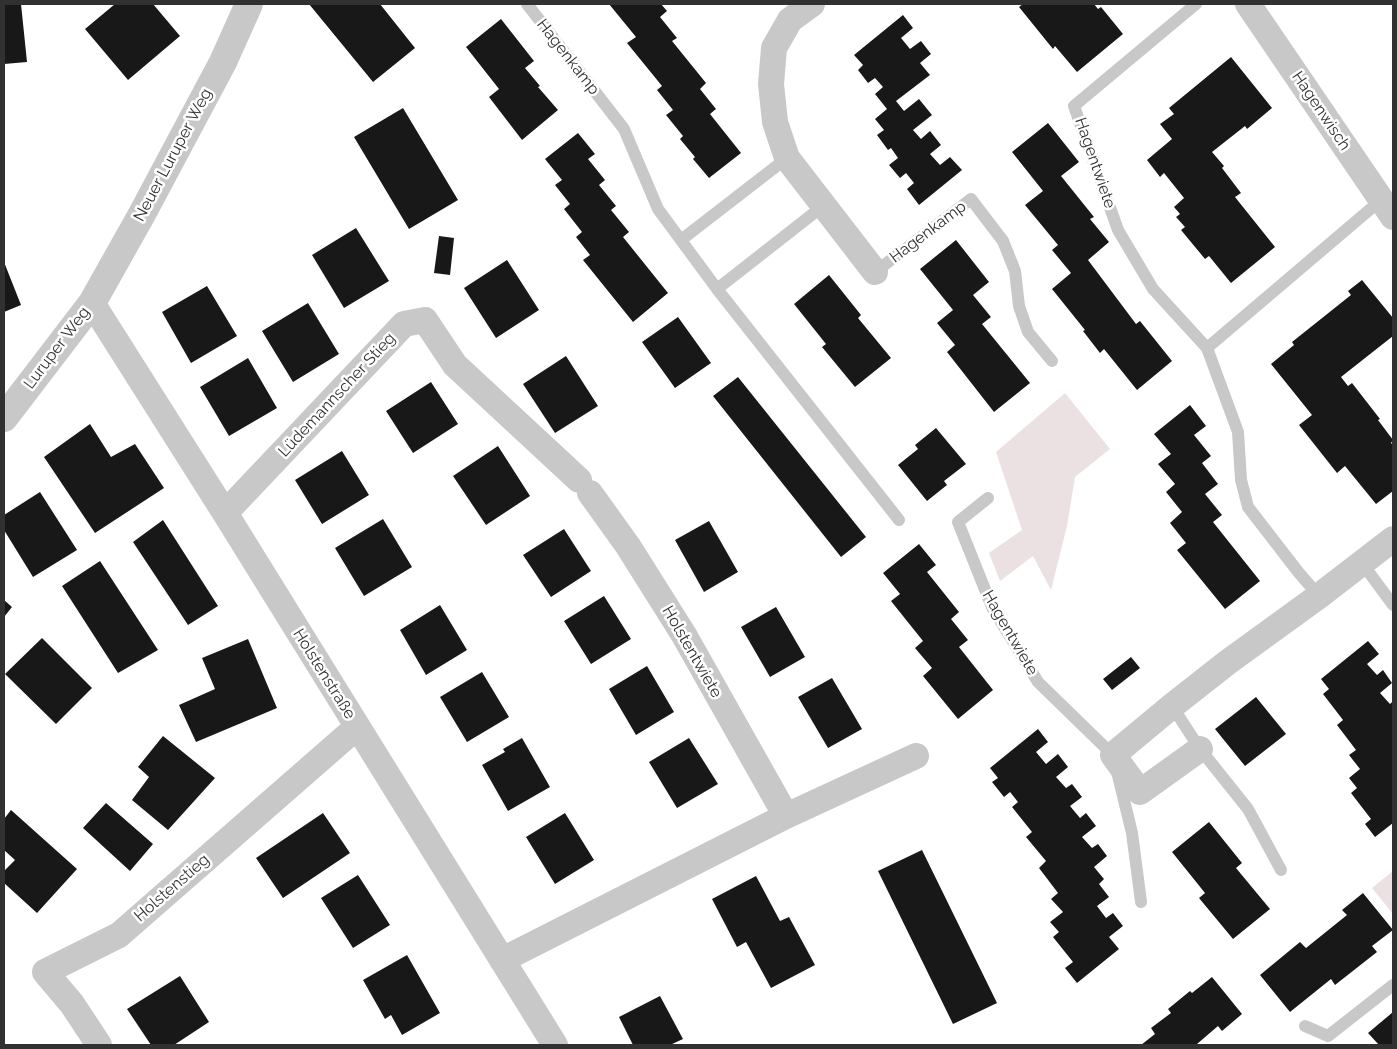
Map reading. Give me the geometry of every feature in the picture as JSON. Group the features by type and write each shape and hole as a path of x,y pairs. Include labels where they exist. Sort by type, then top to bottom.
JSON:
{"street":[{"name":"Neuer Luruper Weg","path":"92,302 142,214 223,62 249,4"},
{"name":"Hagenkamp","path":"812,4 790,20 774,48 771,84 774,122 787,158 875,272"},
{"name":"Hagenwisch","path":"1248,4 1387,209"},
{"name":"Luruper Weg","path":"4,418 92,302"},
{"name":"Holstenstraße","path":"92,302 555,1045"},
{"name":"Lüdemannscher Stieg","path":"225,513 404,324 424,320 455,365 585,486"},
{"name":"Holstentwiete","path":"585,486 628,546 684,635 786,816"},
{"path":"1113,755 1172,706 1393,539"},
{"name":"Holstenstieg","path":"99,1045 72,1004 44,972 119,935 357,727"},
{"name":"Hagentwiete","path":"1113,755 1140,792 1200,749"},
{"path":"502,960 786,816 916,756"}],"lane":[{"name":"Hagenkamp","path":"527,4 624,129 658,209 717,289 900,520"},
{"name":"Hagentwiete","path":"1196,4 1074,106 1118,230 1153,289 1207,348 1238,432 1241,480 1248,507 1319,596"},
{"path":"681,240 787,158"},
{"name":"Hagenkamp","path":"875,272 971,199 1004,241 1015,270 1019,306 1028,332 1052,361"},
{"path":"717,289 823,206"},
{"path":"1207,348 1387,209"},
{"name":"Hagentwiete","path":"988,498 958,522 992,607 1038,682 1113,755"},
{"path":"1362,563 1393,605"},
{"path":"1172,706 1200,749 1248,809 1281,870"},
{"path":"1113,755 1132,833 1141,902"},
{"path":"1305,1026 1330,1041 1393,985"}],"shaded area":[{"path":"1065,393 1110,449 1075,477 1067,526 1051,590 1033,556 1000,581 989,553 1022,530 996,452"},
{"path":"1393,871 1393,914 1372,888"}],"building":[{"path":"4,4 21,4 27,62 4,64"},
{"path":"115,4 153,4 180,36 128,80 85,29"},
{"path":"309,4 380,4 415,48 373,82"},
{"path":"609,4 661,4 667,11 660,17 677,38 672,41 706,83 700,89 716,109 710,114 741,153 709,178 693,159 695,157 680,139 683,136 666,115 673,110 657,90 662,86 627,43 636,37"},
{"path":"1023,4 1094,4 1098,9 1101,7 1123,34 1077,72 1055,46 1053,49 1019,7"},
{"path":"903,15 913,28 901,38 910,49 921,41 931,54 920,63 930,75 896,101 904,111 919,99 932,115 913,130 921,139 930,131 941,145 930,154 940,165 950,157 962,170 919,205 907,189 914,183 906,173 900,178 889,165 898,158 891,148 888,150 877,135 884,130 875,119 887,109 875,94 883,87 875,78 868,83 858,70 863,65 854,55"},
{"path":"501,19 534,61 525,68 540,86 538,87 558,110 522,140 489,97 499,89 466,47"},
{"path":"1231,57 1272,108 1247,129 1245,126 1212,152 1224,166 1222,168 1241,193 1235,197 1275,247 1231,283 1209,256 1205,259 1181,230 1185,227 1176,217 1180,214 1174,207 1184,198 1164,173 1160,177 1147,160 1172,139 1160,124 1174,114 1169,108"},
{"path":"403,108 458,200 409,229 354,137"},
{"path":"1048,123 1079,162 1061,176 1094,217 1090,219 1109,242 1088,260 1136,324 1140,321 1172,361 1137,390 1104,349 1100,353 1083,331 1085,330 1052,289 1071,273 1052,250 1058,245 1025,205 1043,191 1012,152"},
{"path":"578,133 595,154 588,159 605,180 599,185 616,206 611,210 629,232 623,237 668,293 633,322 583,260 590,255 576,237 582,232 564,209 570,204 555,185 562,180 545,159"},
{"path":"356,228 389,281 344,308 312,255"},
{"path":"439,236 454,238 450,275 434,273"},
{"path":"956,240 989,282 973,295 991,317 982,324 1030,383 994,412 947,352 955,345 937,323 953,310 920,269"},
{"path":"507,260 539,310 496,338 464,288"},
{"path":"4,262 21,305 4,312"},
{"path":"829,275 861,315 858,318 891,358 855,387 822,347 826,344 794,304"},
{"path":"1362,280 1393,318 1393,336 1341,377 1348,386 1352,383 1380,419 1378,420 1393,440 1391,443 1393,445 1393,491 1376,504 1345,466 1337,473 1299,425 1312,415 1271,364 1294,345 1292,342 1351,295 1348,291"},
{"path":"207,286 237,336 191,363 162,312"},
{"path":"308,303 339,354 293,382 262,331"},
{"path":"678,317 711,363 675,388 642,342"},
{"path":"566,356 598,406 555,433 523,384"},
{"path":"248,358 277,408 229,436 200,387"},
{"path":"738,377 866,537 841,557 713,396"},
{"path":"431,382 458,424 413,453 386,411"},
{"path":"1190,405 1206,426 1194,435 1211,456 1202,463 1218,484 1205,494 1222,515 1213,522 1260,581 1225,609 1177,550 1186,543 1170,523 1182,512 1166,492 1175,484 1158,464 1171,454 1154,434"},
{"path":"90,424 111,457 135,444 164,488 95,533 44,457"},
{"path":"936,428 966,464 944,481 947,485 927,501 898,465 918,449 915,445"},
{"path":"498,446 530,496 486,525 453,476"},
{"path":"342,451 369,495 322,524 295,480"},
{"path":"40,492 77,550 33,577 4,530 4,515"},
{"path":"383,519 412,567 364,596 335,548"},
{"path":"163,520 218,606 188,625 133,542"},
{"path":"709,521 738,572 704,592 675,540"},
{"path":"564,529 591,571 551,597 523,555"},
{"path":"919,544 936,565 927,572 959,612 951,619 968,640 959,647 993,690 958,719 923,676 932,668 915,648 923,641 891,601 900,594 883,573"},
{"path":"100,561 158,650 118,673 62,586"},
{"path":"604,596 631,639 591,664 564,621"},
{"path":"4,600 12,607 4,617"},
{"path":"440,605 467,650 426,675 400,630"},
{"path":"776,607 805,657 770,677 741,627"},
{"path":"42,638 92,688 56,724 5,674"},
{"path":"248,639 277,708 196,742 179,705 215,689 202,658"},
{"path":"1368,641 1379,654 1367,664 1377,675 1383,670 1392,683 1380,693 1390,704 1393,701 1393,823 1375,837 1365,824 1371,819 1351,793 1357,788 1349,778 1360,769 1349,755 1356,750 1337,725 1343,720 1323,694 1329,689 1321,679"},
{"path":"1131,657 1140,668 1112,690 1103,679"},
{"path":"647,666 674,712 636,735 609,689"},
{"path":"482,672 509,717 467,742 440,697"},
{"path":"832,678 862,729 828,748 798,697"},
{"path":"1256,697 1286,734 1245,766 1215,729"},
{"path":"1038,729 1048,742 1036,752 1046,764 1058,754 1068,767 1056,777 1066,788 1072,784 1082,797 1070,806 1080,818 1086,813 1096,826 1082,837 1092,848 1098,844 1107,856 1094,867 1104,879 1099,884 1109,897 1097,906 1106,918 1113,913 1123,926 1109,937 1119,949 1077,983 1065,968 1073,962 1053,937 1059,932 1050,922 1063,912 1051,899 1058,893 1039,868 1046,861 1026,837 1032,832 1012,807 1018,802 1010,792 1004,797 992,782 998,778 990,768"},
{"path":"163,736 215,778 168,830 132,800 149,777 138,767"},
{"path":"522,738 550,787 508,811 482,765 505,752 503,749"},
{"path":"689,738 718,784 677,808 649,762"},
{"path":"106,803 153,844 130,871 83,828"},
{"path":"11,810 77,869 37,913 4,883 4,871 15,860 4,850 4,819"},
{"path":"323,813 350,853 283,898 256,858"},
{"path":"565,813 594,860 555,884 526,837"},
{"path":"1209,822 1242,863 1236,868 1270,909 1233,939 1199,898 1205,893 1172,852"},
{"path":"922,850 997,1003 953,1024 878,871"},
{"path":"358,875 390,925 353,948 321,898"},
{"path":"756,876 780,921 789,917 815,965 771,988 746,942 737,947 712,899"},
{"path":"1363,893 1393,930 1372,946 1377,952 1335,985 1331,979 1290,1012 1260,975 1300,942 1306,948 1347,915 1342,910"},
{"path":"407,955 440,1013 402,1035 391,1015 385,1019 363,980"},
{"path":"180,976 209,1022 174,1045 151,1045 127,1009"},
{"path":"1212,977 1242,1014 1222,1031 1218,1026 1198,1045 1141,1045 1155,1034 1151,1028 1171,1013 1168,1009 1190,991 1192,993"},
{"path":"660,996 683,1039 670,1045 633,1045 619,1017"},
{"path":"1393,1012 1393,1045 1379,1045 1368,1033"}]}
